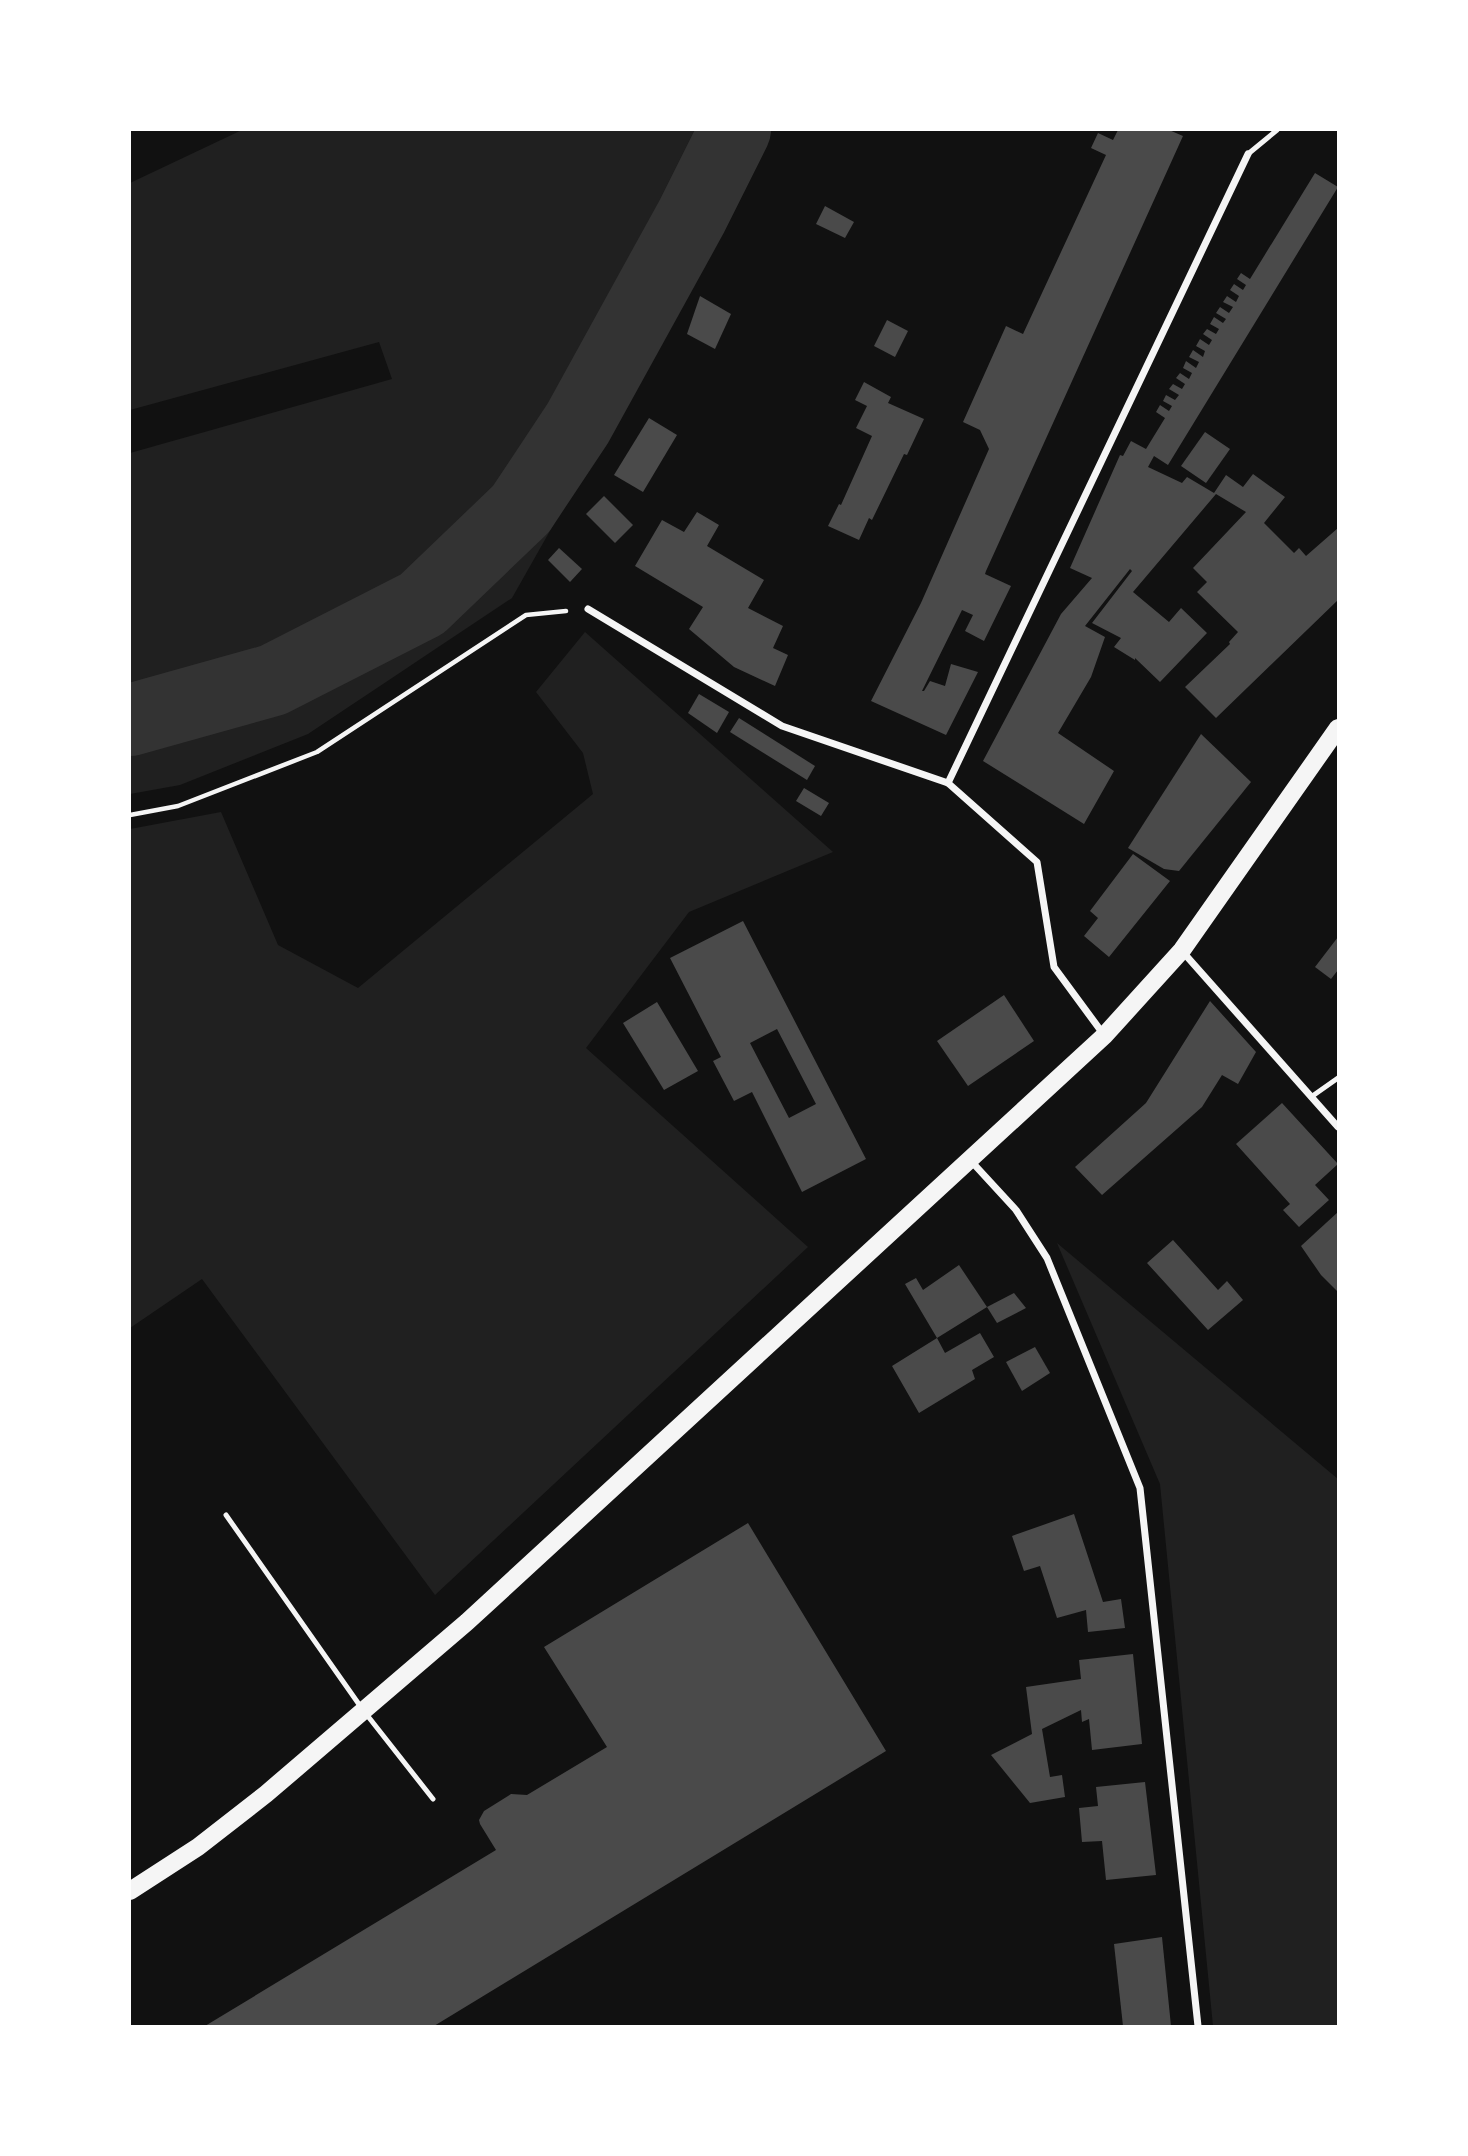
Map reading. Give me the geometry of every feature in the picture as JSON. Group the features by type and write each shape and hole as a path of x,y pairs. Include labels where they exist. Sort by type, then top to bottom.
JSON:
{"main road":[{"path":"130,1891 198,1847 266,1794 467,1622 1104,1036 1182,950 1339,728"}],"street":[{"path":"948,783 1248,154"},
{"path":"588,609 782,726 948,783 1037,862 1054,967 1104,1036"},
{"path":"1182,950 1339,1127"},
{"path":"971,1160 1016,1210 1046,1258 1140,1488 1198,2026"}],"lane":[{"path":"1248,154 1277,130"},
{"path":"1311,1097 1339,1078"},
{"path":"226,1515 363,1710 433,1799"}],"path":[{"path":"130,815 178,806 317,752 526,615 588,609"}],"shaded area":[{"path":"242,130 765,130 719,232 512,598 308,734 180,785 130,794 130,453 392,379 379,342 130,410 130,183"},
{"path":"585,632 833,852 689,912 586,1048 808,1247 435,1595 202,1279 130,1328 130,829 221,812 278,945 358,988 593,794 583,753 536,692"},
{"path":"1057,1243 1338,1479 1338,2026 1213,2026 1160,1484"}],"building":[{"path":"1118,130 1169,130 1183,136 986,571 985,574 1011,586 984,641 965,631 973,615 962,610 922,691 930,681 945,686 951,664 978,672 946,735 871,701 921,603 989,449 980,430 963,422 1006,326 1023,334 1106,155 1091,148 1098,133 1113,140"},
{"path":"1315,173 1338,187 1168,465 1154,456 1148,467 1182,483 1187,477 1214,493 1226,475 1243,487 1253,474 1285,497 1264,523 1294,553 1299,548 1306,556 1338,528 1338,600 1216,718 1185,687 1230,644 1238,632 1197,592 1207,582 1193,568 1246,512 1216,494 1133,592 1169,622 1181,608 1207,633 1160,682 1135,658 1114,647 1121,638 1092,623 1132,571 1130,569 1085,626 1105,637 1091,677 1058,733 1114,771 1084,824 983,761 1061,614 1092,578 1070,568 1120,455 1123,456 1131,441 1146,449 1165,418 1156,412 1160,405 1169,411 1172,406 1163,401 1166,395 1175,400 1179,395 1169,389 1173,384 1182,389 1185,384 1176,378 1180,373 1189,379 1192,373 1183,368 1186,361 1196,368 1199,362 1189,357 1193,350 1203,357 1205,351 1196,346 1200,339 1209,345 1212,340 1203,334 1207,329 1216,334 1219,329 1210,324 1214,317 1223,323 1226,319 1216,313 1220,307 1229,313 1233,307 1223,302 1227,296 1236,302 1239,296 1230,290 1234,284 1243,290 1246,285 1237,279 1241,273 1250,279"},
{"path":"825,206 854,222 845,238 816,224"},
{"path":"700,296 731,314 715,349 687,334"},
{"path":"887,320 908,331 895,357 874,346"},
{"path":"864,382 891,397 888,403 924,419 859,540 828,526 839,504 841,505 872,436 856,428 867,406 855,400"},
{"path":"649,418 677,435 643,492 614,475"},
{"path":"1205,432 1230,449 1206,483 1181,466"},
{"path":"604,496 633,525 615,543 586,514"},
{"path":"697,512 719,525 707,546 764,580 748,608 783,626 773,648 788,655 775,686 734,667 689,629 703,607 635,566 662,520 684,532"},
{"path":"559,548 582,569 570,582 548,560"},
{"path":"699,694 729,712 717,733 688,713"},
{"path":"739,718 815,766 807,780 730,732"},
{"path":"1201,734 1251,782 1179,871 1164,869 1128,848"},
{"path":"804,788 829,803 821,816 796,801"},
{"path":"1133,854 1170,881 1109,957 1084,936 1098,918 1090,911"},
{"path":"743,921 866,1159 802,1192 752,1092 734,1101 713,1061 721,1057 670,958","holes":["777,1029 816,1104 789,1118 750,1043"]},
{"path":"1338,937 1338,970 1331,979 1315,967"},
{"path":"1004,995 1034,1041 968,1086 937,1041"},
{"path":"1210,1001 1256,1052 1238,1084 1222,1075 1202,1107 1102,1195 1075,1167 1146,1103"},
{"path":"657,1002 698,1071 664,1090 623,1023"},
{"path":"1282,1103 1338,1164 1315,1185 1329,1200 1299,1227 1283,1210 1290,1204 1236,1144"},
{"path":"1338,1212 1338,1292 1321,1275 1301,1246"},
{"path":"1173,1240 1218,1290 1227,1281 1243,1300 1208,1330 1147,1263"},
{"path":"959,1265 987,1307 937,1338 905,1284 916,1278 923,1290"},
{"path":"1014,1293 1026,1308 997,1323 987,1307"},
{"path":"980,1333 994,1357 972,1370 975,1379 919,1413 892,1366 937,1338 945,1353"},
{"path":"1035,1347 1050,1373 1022,1391 1006,1362"},
{"path":"1074,1514 1103,1602 1121,1599 1125,1628 1088,1632 1086,1610 1057,1618 1040,1566 1024,1571 1012,1536"},
{"path":"748,1523 886,1751 434,2026 205,2026 496,1850 480,1824 479,1820 484,1811 511,1794 527,1795 607,1747 544,1647"},
{"path":"1133,1654 1142,1744 1092,1750 1089,1719 1082,1722 1081,1710 1042,1729 1050,1777 1062,1775 1065,1797 1030,1803 991,1755 1032,1734 1026,1687 1081,1679 1079,1660"},
{"path":"1145,1782 1156,1875 1106,1880 1102,1841 1082,1842 1079,1808 1098,1806 1096,1787"},
{"path":"1162,1937 1171,2026 1123,2026 1114,1944"}],"waterway":[{"path":"130,720 273,680 422,604 521,509 578,423 692,216 735,130"}]}
